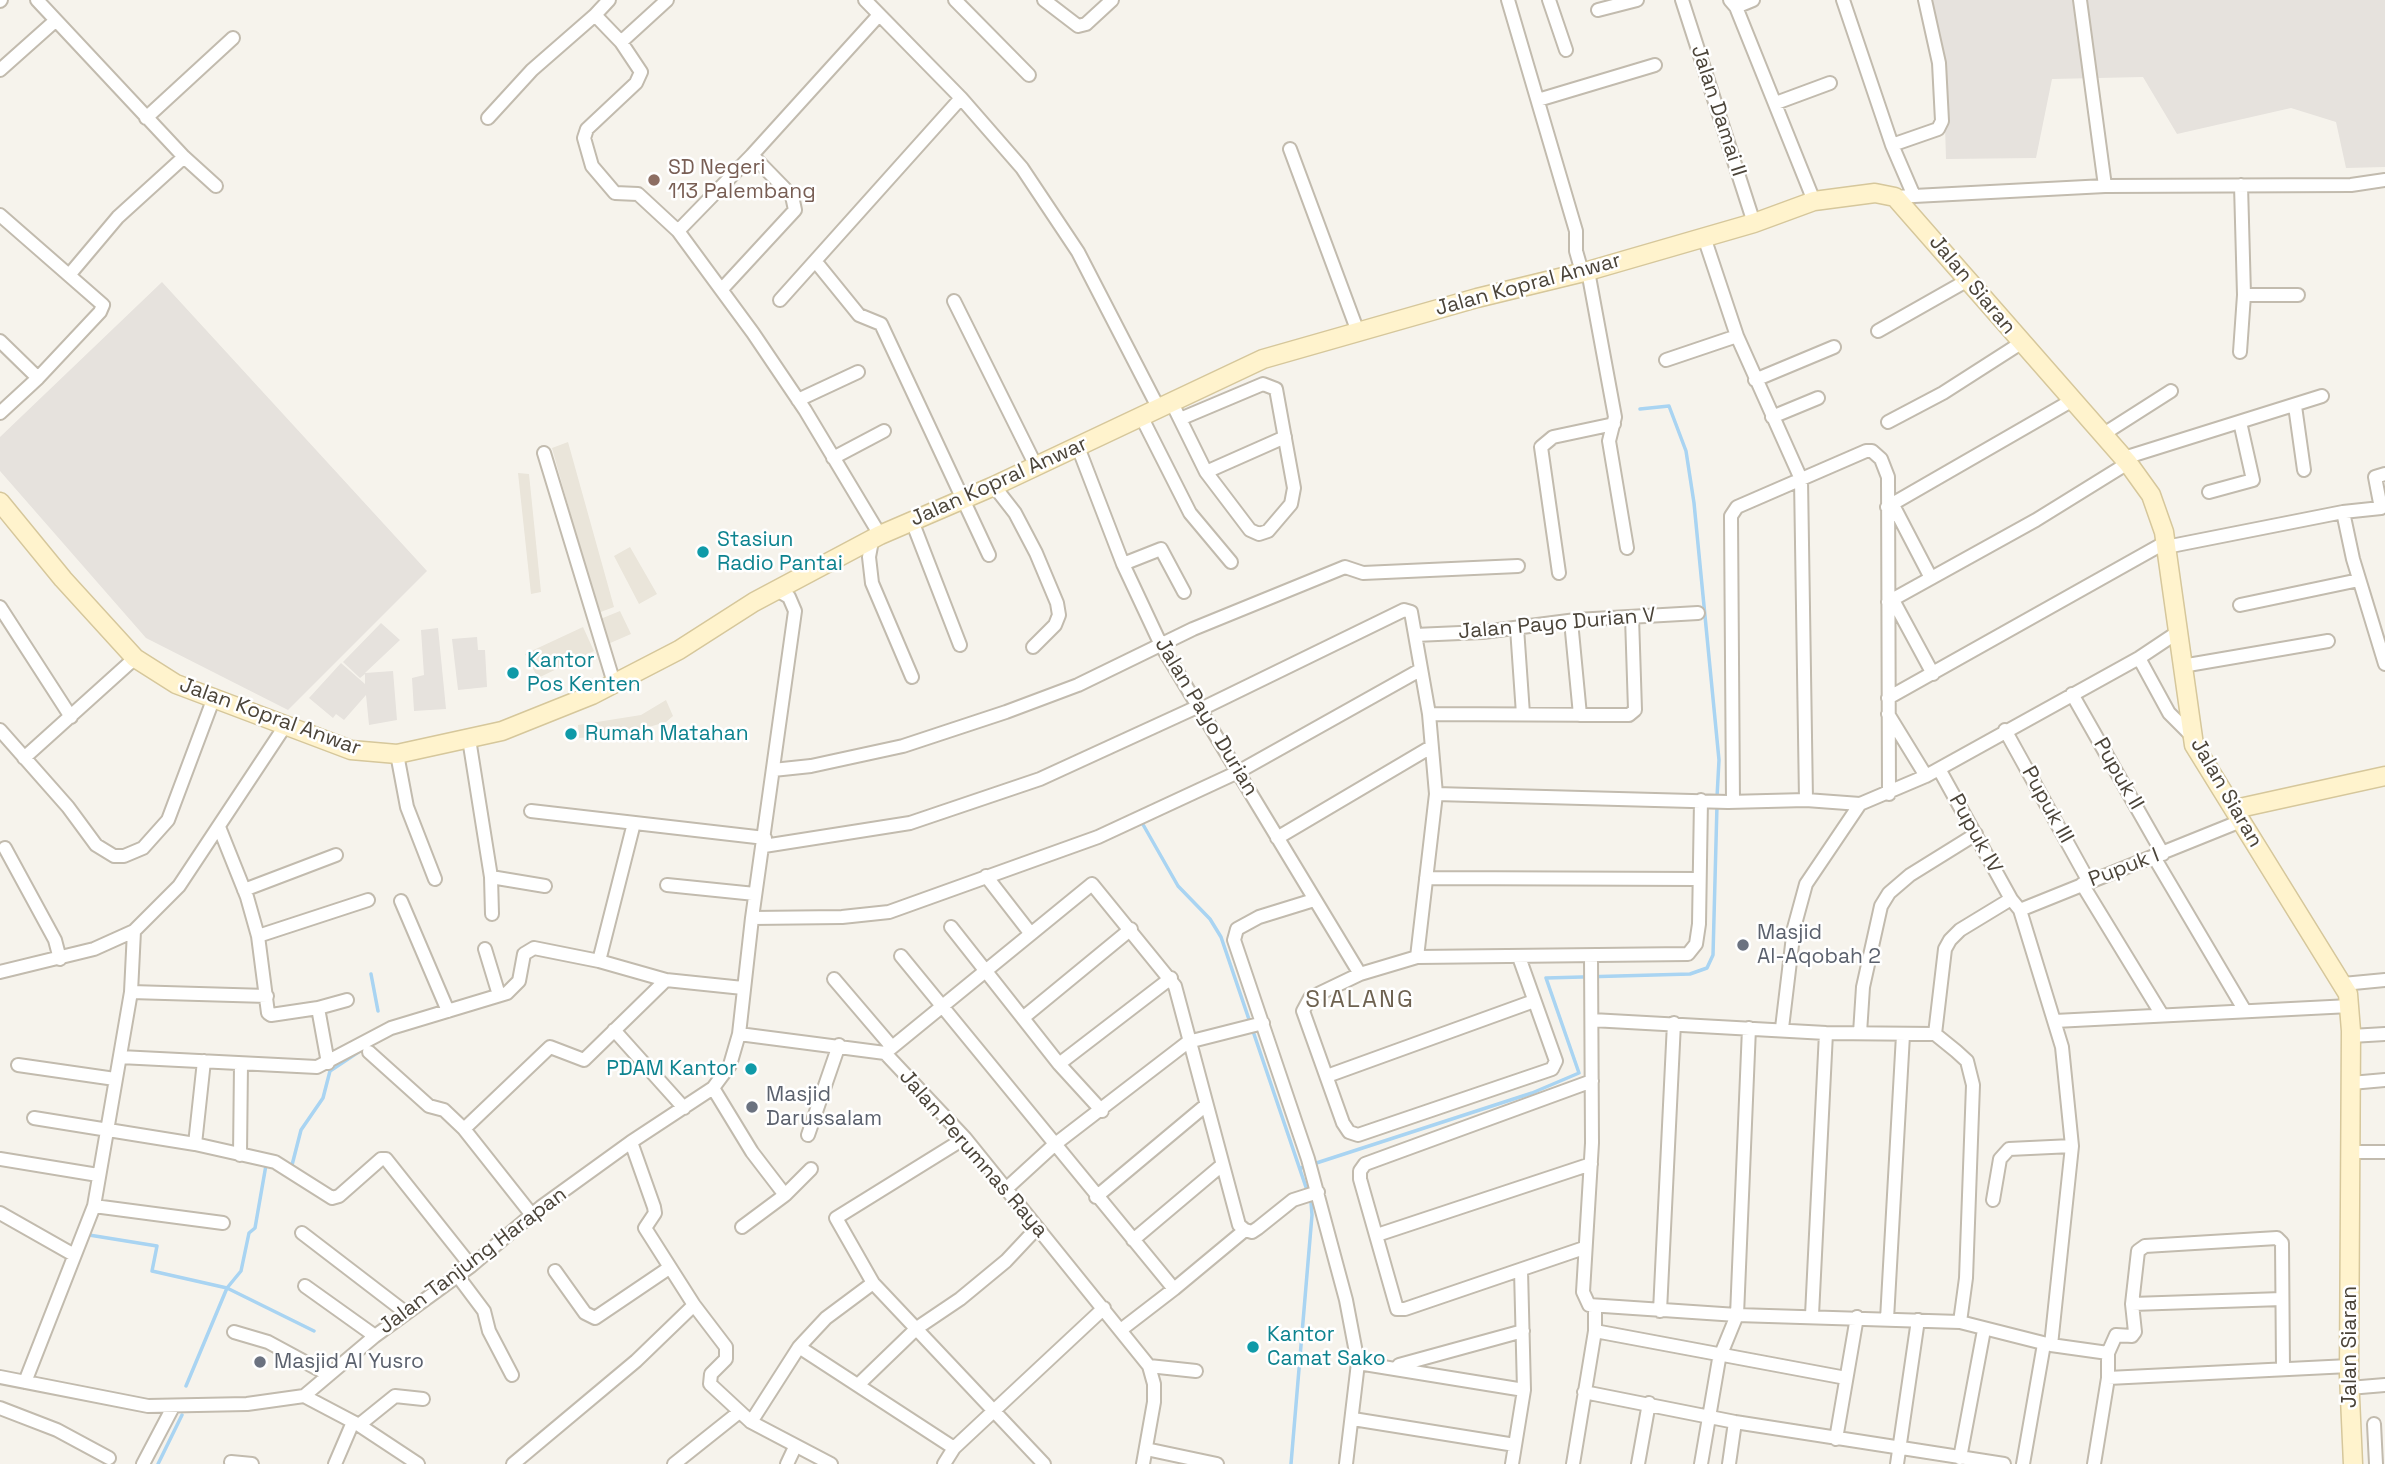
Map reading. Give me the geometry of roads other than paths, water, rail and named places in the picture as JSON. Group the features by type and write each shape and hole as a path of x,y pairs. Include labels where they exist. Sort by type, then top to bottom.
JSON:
{"street":[{"path":"37,0 184,158 216,186"},
{"path":"488,118 532,71 609,0"},
{"path":"621,42 667,0"},
{"path":"865,0 961,98 1021,168 1078,252 1206,472 1250,530 1259,534 1268,531 1290,504 1295,479 1276,389 1267,384 1170,410"},
{"path":"955,0 1029,75"},
{"path":"1044,0 1078,26 1086,24 1112,0"},
{"path":"1508,0 1576,231 1576,251 1585,272 1614,424 1609,441 1627,548"},
{"path":"1549,0 1566,50"},
{"path":"1598,10 1637,0"},
{"name":"Jalan Damai II","path":"1682,0 1754,222"},
{"path":"1753,0 1733,4 1776,103 1814,201"},
{"path":"1843,0 1892,145 1914,196"},
{"path":"1892,145 1938,129 1942,121 1939,63 1925,0"},
{"path":"2080,0 2105,186"},
{"path":"595,15 621,42 642,72 636,83 587,130 584,138 589,158 595,170 615,193 638,194 678,231 722,289 798,400 834,458 876,538 869,557 872,583 912,677"},
{"path":"678,231 752,155 879,15"},
{"path":"3,61 55,21"},
{"path":"146,118 233,38"},
{"path":"1538,100 1655,65"},
{"path":"1776,103 1830,83"},
{"path":"780,300 961,98"},
{"path":"1290,149 1358,332"},
{"path":"722,289 795,210 792,196 752,155"},
{"path":"70,274 118,217 184,158"},
{"path":"1895,197 2105,186 2351,185 2385,180"},
{"path":"2240,352 2245,295 2241,185"},
{"name":"Jalan Kopral Anwar","path":"0,502 63,579 135,658 176,684 213,700 351,750 397,754 469,738 555,712 679,650 777,590 876,538 1142,418 1170,410 1263,359 1477,298 1585,272 1754,222 1814,201 1875,193 1895,197"},
{"name":"Jalan Siaran","path":"1895,197 2126,461 2153,500 2166,544 2191,735 2202,760 2343,984 2350,1006 2351,1036 2349,1388 2353,1464"},
{"path":"0,215 99,299 102,308 38,377 0,413"},
{"path":"1704,237 1737,336 1801,479 1806,800"},
{"path":"816,262 859,315 881,324 965,498 989,555"},
{"path":"1878,331 1968,280"},
{"path":"2245,295 2298,295"},
{"path":"954,301 1036,466"},
{"path":"1666,360 1737,336"},
{"path":"0,341 38,377"},
{"path":"1888,422 1943,393 2021,343"},
{"path":"1755,380 1833,347"},
{"path":"798,400 858,372"},
{"path":"2102,436 2171,391"},
{"path":"1890,601 2036,520 2126,461 2322,396"},
{"path":"1772,417 1818,398"},
{"path":"1890,506 2071,401"},
{"path":"2295,406 2304,470"},
{"path":"1142,418 1190,513 1231,562"},
{"path":"2209,492 2253,480 2240,422"},
{"path":"1559,573 1541,447 1553,437 1614,424"},
{"path":"834,458 884,430"},
{"path":"1206,472 1285,437"},
{"name":"Jalan Payo Durian","path":"1078,447 1123,564 1161,645 1360,974"},
{"path":"1731,802 1731,516 1737,507 1858,453 1872,451 1885,465 1890,506 1889,794"},
{"path":"544,453 614,683"},
{"path":"1888,698 2166,544 2343,512 2381,509 2375,477 2385,474"},
{"path":"994,486 1014,513 1036,553 1057,603 1059,615 1055,625 1033,647"},
{"path":"1890,506 1931,578"},
{"path":"2343,512 2359,580 2385,664"},
{"path":"912,521 960,645"},
{"path":"1123,564 1161,548 1184,592"},
{"path":"773,770 811,766 922,740 1078,685 1161,645 1345,567 1363,573 1518,566"},
{"path":"2240,606 2359,580"},
{"path":"739,1034 751,918 795,611 789,597 777,590"},
{"path":"1890,601 1933,674"},
{"path":"0,607 71,717"},
{"path":"531,811 764,842 910,823 1040,779 1198,709 1404,610 1411,612 1429,714 1436,794 1417,957"},
{"name":"Jalan Payo Durian V","path":"1415,635 1698,613"},
{"path":"1429,714 1629,715 1635,710 1632,617"},
{"path":"1571,621 1580,715"},
{"path":"1517,628 1523,714"},
{"path":"1436,794 1731,802 1806,800 1860,804 1889,794 1939,769 2139,658 2178,632"},
{"path":"2182,666 2328,641"},
{"path":"24,758 135,658"},
{"path":"2139,658 2169,713 2191,735"},
{"path":"751,918 842,917 889,912 1098,837 1238,772 1420,670"},
{"name":"Pupuk II","path":"2072,694 2245,1011"},
{"path":"0,730 68,807 96,845 114,856 134,853 156,837 167,820 213,700"},
{"path":"1888,714 1926,776"},
{"path":"0,972 94,949 134,931 179,886 285,726"},
{"name":"Pupuk III","path":"2006,730 2085,882 2162,1015"},
{"path":"469,738 491,877 492,914"},
{"path":"1278,838 1431,747"},
{"path":"397,754 407,807 435,879"},
{"name":"Pupuk IV","path":"1939,769 2015,904 2055,1021 2064,1059 2072,1146 2047,1345 2023,1464"},
{"path":"2238,815 2385,776"},
{"path":"1519,957 1556,1060 1546,1073 1358,1135 1349,1132 1343,1124 1303,1011 1310,998 1360,974 1417,957 1519,957 1591,961 1688,954 1696,944 1699,925 1704,800"},
{"path":"1782,1028 1794,928 1806,884 1860,804"},
{"name":"Pupuk I","path":"1935,1034 1945,949 1960,930 2015,904 2026,910 2085,882 2159,855 2238,815"},
{"path":"599,961 634,823"},
{"path":"219,827 244,890 258,936 267,1011 271,1015 318,1008 347,1000"},
{"path":"1860,1033 1863,987 1881,906 1889,893 1910,875 1938,854 1976,834"},
{"path":"5,848 55,940 60,959"},
{"path":"244,890 336,855"},
{"path":"986,876 1031,934"},
{"path":"491,877 545,886"},
{"path":"1426,878 1699,878"},
{"path":"834,979 888,1050 1092,884 1171,978 1239,1225 1252,1231 1287,1203 1311,1194"},
{"path":"667,885 755,894"},
{"path":"258,936 368,900"},
{"path":"1314,900 1259,917 1237,929 1234,935 1255,1026 1308,1159 1312,1173 1311,1194 1346,1300 1357,1363 1346,1464"},
{"path":"401,901 448,1010"},
{"path":"951,927 1059,1064 1102,1111"},
{"path":"1024,1017 1131,929"},
{"path":"25,1382 94,1206 131,992 134,931"},
{"path":"485,949 499,995"},
{"path":"120,1057 317,1067 383,1031 499,995 515,987 524,954 529,950 599,961 666,980 743,988"},
{"path":"901,956 940,1007 1174,1289"},
{"path":"1591,961 1591,1164 1583,1292 1589,1305 1737,1315 1812,1315 1960,1322 2047,1345 2108,1353"},
{"path":"1059,1064 1171,978"},
{"path":"464,1129 550,1047 584,1060 666,980"},
{"path":"2343,984 2385,980"},
{"path":"131,992 267,996"},
{"path":"1327,1076 1534,1001"},
{"path":"2055,1021 2350,1006"},
{"path":"318,1008 328,1063"},
{"path":"1592,1020 1782,1028 1826,1033 1935,1034 1967,1061 1973,1085 1966,1278 1960,1322"},
{"path":"1660,1311 1674,1023"},
{"path":"1007,1188 1054,1145 1102,1111 1188,1042 1255,1026"},
{"path":"1701,1464 1721,1353 1737,1315 1749,1028"},
{"path":"614,1030 684,1108"},
{"path":"1812,1315 1826,1033"},
{"name":"Jalan Perumnas Raya","path":"739,1034 888,1050 1007,1188 1149,1366"},
{"name":"Jalan Tanjung Harapan","path":"0,1377 140,1405 173,1407 279,1402 304,1396 405,1312 471,1266 532,1215 631,1142 713,1088 730,1065 739,1034"},
{"path":"2351,1036 2385,1034"},
{"path":"1887,1319 1903,1035"},
{"path":"808,1135 839,1045"},
{"path":"369,1052 429,1107 444,1110 464,1129 532,1215"},
{"path":"195,1144 204,1061"},
{"path":"240,1155 241,1064"},
{"path":"18,1065 115,1079"},
{"path":"2351,1083 2385,1080"},
{"path":"1584,1248 1401,1310 1394,1306 1360,1179 1365,1164 1592,1081"},
{"path":"713,1088 752,1152 785,1195"},
{"path":"1096,1196 1206,1105"},
{"path":"34,1118 195,1144 240,1155 285,1168 324,1195 336,1198 381,1159 386,1159 471,1266"},
{"path":"965,1138 836,1218 873,1283 1044,1464"},
{"path":"631,1142 655,1213 645,1228 669,1268 728,1353 711,1374 710,1384 738,1413 751,1422 831,1464"},
{"path":"1993,1199 2000,1159 2009,1149 2072,1146"},
{"path":"2351,1153 2385,1152"},
{"path":"0,1159 98,1175"},
{"path":"1377,1235 1591,1164"},
{"path":"1133,1240 1222,1165"},
{"path":"742,1227 785,1195 811,1170"},
{"path":"94,1206 223,1223"},
{"path":"0,1213 74,1255"},
{"path":"858,1385 917,1328 960,1299 1006,1261 1037,1228"},
{"path":"1122,1329 1245,1230"},
{"path":"302,1233 405,1312"},
{"path":"2094,1464 2108,1378 2108,1353 2116,1335 2134,1334 2132,1304 2135,1256 2146,1246 2277,1238 2282,1243 2283,1368"},
{"path":"555,1271 585,1313 595,1318 669,1268"},
{"path":"1512,1464 1524,1390 1521,1270"},
{"path":"457,1275 484,1311 489,1331 512,1374"},
{"path":"751,1422 799,1348 826,1318 873,1283"},
{"path":"305,1286 375,1336"},
{"path":"2132,1304 2281,1299"},
{"path":"513,1464 636,1361 694,1305"},
{"path":"1573,1464 1595,1331 1595,1307"},
{"path":"944,1464 954,1448 1104,1308"},
{"path":"1836,1439 1857,1317"},
{"path":"1897,1464 1918,1320"},
{"path":"1960,1458 1984,1330"},
{"path":"1395,1366 1523,1331"},
{"path":"1595,1331 1846,1378"},
{"path":"233,1332 268,1342 329,1375"},
{"path":"799,1348 954,1448"},
{"path":"1357,1363 1395,1366 1524,1390"},
{"path":"1143,1464 1154,1389 1149,1366 1196,1371"},
{"path":"2108,1378 2349,1366"},
{"path":"2349,1388 2385,1385"},
{"path":"1584,1392 1735,1422 2004,1464"},
{"path":"304,1396 356,1424 418,1464"},
{"path":"335,1464 356,1424 395,1396 423,1399"},
{"path":"1638,1464 1648,1403"},
{"path":"143,1464 173,1407"},
{"path":"0,1408 57,1430 109,1458"},
{"path":"676,1464 738,1413"},
{"path":"1353,1419 1515,1445"},
{"path":"1729,1464 1735,1422"},
{"path":"2374,1424 2376,1464"},
{"path":"2352,1443 2375,1442"},
{"path":"787,1464 795,1447"},
{"path":"1146,1449 1217,1464"},
{"path":"231,1462 252,1464"}],"waterway":[{"path":"1640,409 1669,406 1686,451 1694,503 1719,760 1717,797"},
{"path":"1301,1168 1532,1093 1579,1073 1546,978 1690,974 1707,968 1713,955 1717,805"},
{"path":"1141,821 1178,886 1210,919 1221,937 1311,1202 1291,1464"},
{"path":"371,974 378,1011"},
{"path":"291,1169 301,1130 323,1098 330,1071 363,1049"},
{"path":"186,1386 227,1288 241,1271 249,1233 255,1228 266,1165"},
{"path":"89,1235 157,1246 152,1271 227,1288 314,1331"},
{"path":"158,1464 182,1415"}],"place":[{"name":"SD Negeri 113 Palembang","path":"654,180"},
{"name":"Stasiun Radio Pantai","path":"703,552"},
{"name":"Kantor Pos Kenten","path":"513,673"},
{"name":"Rumah Matahan","path":"571,734"},
{"name":"Masjid Al-Aqobah 2","path":"1743,945"},
{"name":"PDAM Kantor","path":"751,1069"},
{"name":"Masjid Darussalam","path":"752,1107"},
{"name":"Kantor Camat Sako","path":"1253,1347"},
{"name":"Masjid Al Yusro","path":"260,1362"}],"district":[{"name":"SIALANG","path":"1360,1000"}]}
